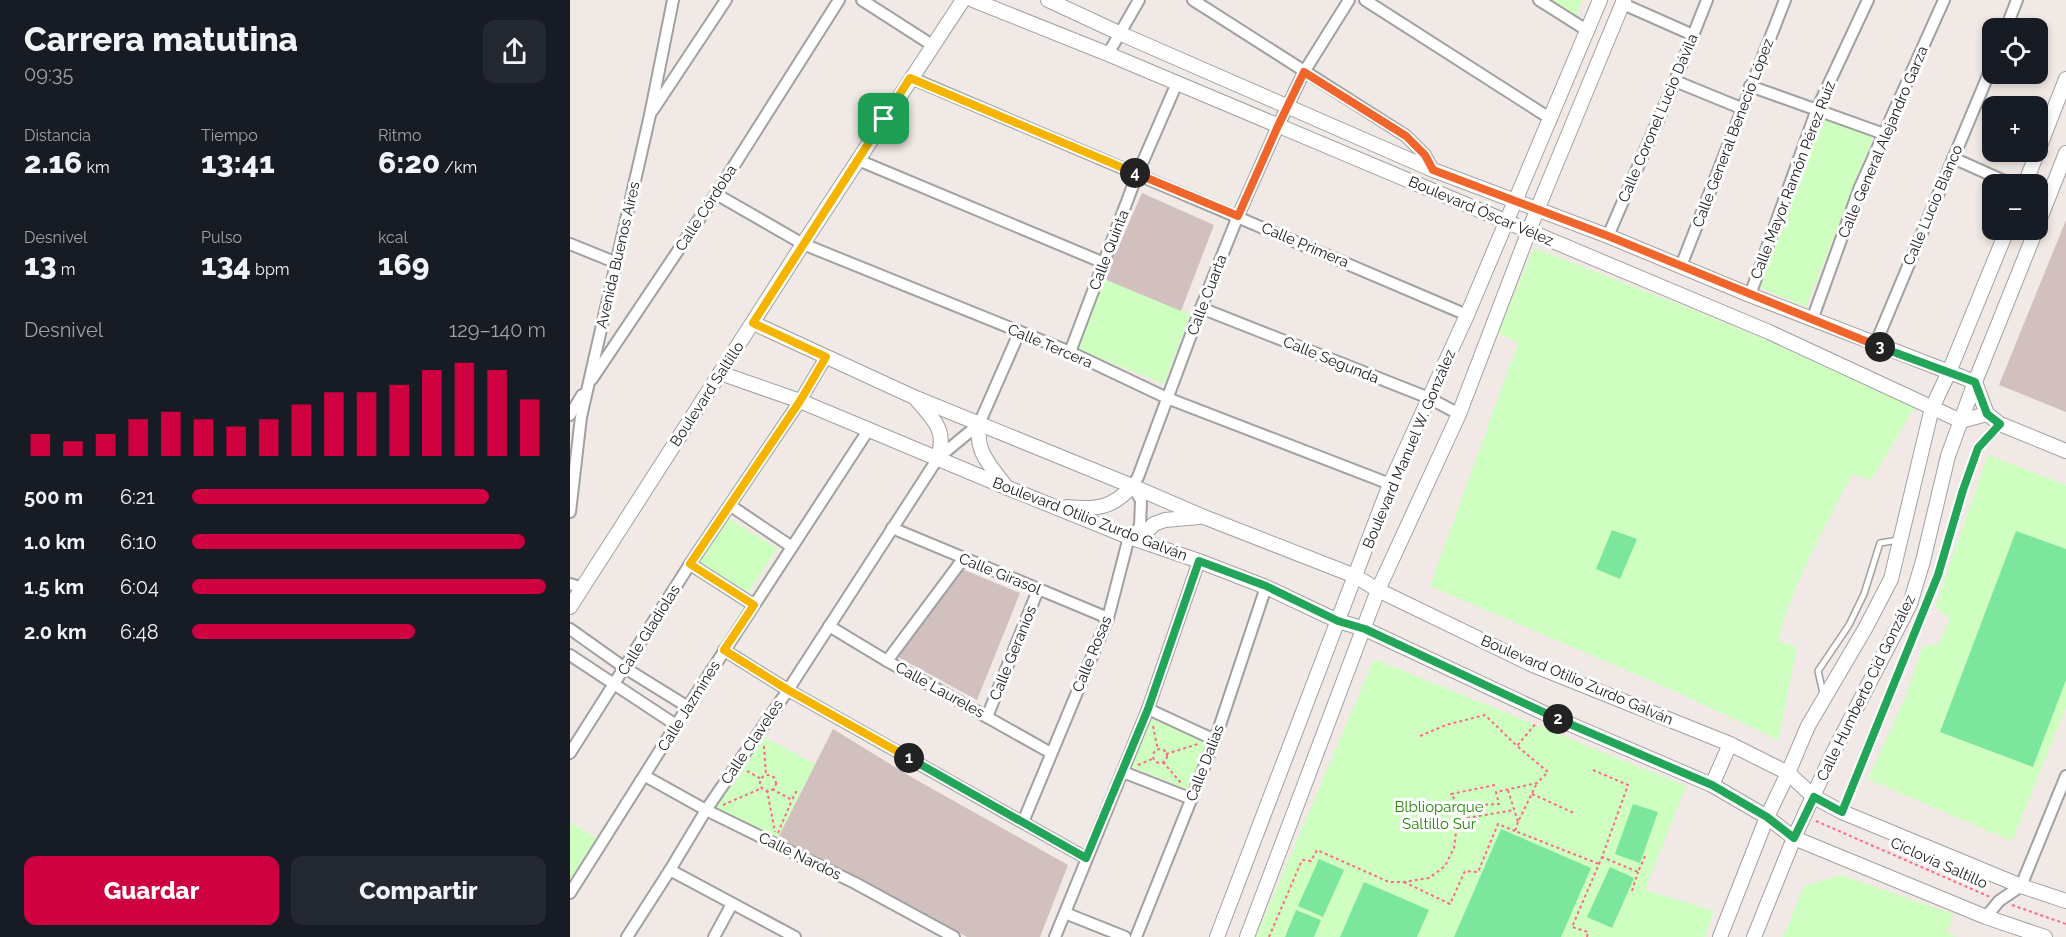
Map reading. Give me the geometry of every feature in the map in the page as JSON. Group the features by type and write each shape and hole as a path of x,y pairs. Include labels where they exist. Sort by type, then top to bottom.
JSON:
{"street":[{"name":"Avenida Buenos Aires","path":"570,512 575,458 588,386 650,115 673,0"},
{"path":"650,115 726,0"},
{"name":"Calle Córdoba","path":"570,415 716,194 839,0"},
{"path":"862,0 932,45"},
{"name":"Boulevard Saltillo","path":"570,608 576,586 720,374 910,78 963,0"},
{"name":"Boulevard Óscar Vélez","path":"973,0 1108,54 1769,332 1961,421"},
{"name":"Boulevard Óscar Vélez","path":"1047,0 1433,170 1608,236 1812,320 1975,382"},
{"path":"1108,54 1139,0"},
{"path":"1193,0 1406,136 1425,155 1433,170"},
{"name":"Calle Cuarta","path":"1132,486 1138,477 1238,216 1278,126 1304,72 1349,0"},
{"path":"1365,0 1551,119"},
{"path":"1539,0 1588,31"},
{"name":"Boulevard Manuel W. González","path":"1216,937 1390,484 1467,315 1600,0"},
{"name":"Calle Coronel Lucio Dávila","path":"1608,236 1675,81 1707,0"},
{"name":"Calle General Benecio López","path":"1681,266 1785,0"},
{"name":"Calle Mayor Ramón Pérez Ruiz","path":"1750,295 1817,109 1868,0"},
{"name":"Calle General Alejandro Garza","path":"1812,320 1860,187 1944,0"},
{"path":"2010,18 2017,0"},
{"path":"1623,2 1693,35"},
{"name":"Boulevard Manuel W. González","path":"1247,937 1378,590 1459,414 1528,231 1623,2"},
{"name":"Calle Primera","path":"910,78 1467,315"},
{"path":"2029,174 2066,79"},
{"path":"1675,81 1742,108"},
{"name":"Calle Quinta","path":"1070,352 1137,175 1177,83"},
{"name":"Calle Lucio Blanco","path":"1875,345 1984,84"},
{"path":"1750,86 1884,134"},
{"name":"Calle Humberto Cid González","path":"2048,202 2063,169 2066,153"},
{"path":"1953,158 1989,174"},
{"path":"858,160 1104,263"},
{"name":"Calle Tercera","path":"716,194 803,244 1070,352 1167,398 1390,484"},
{"name":"Calle Humberto Cid González","path":"1720,937 1767,817 1808,726 1866,627 1891,579 1932,408 2003,240"},
{"name":"Calle Humberto Cid González","path":"1754,937 1794,838 1831,757 1910,604 1923,561 1948,456 2031,240"},
{"path":"570,244 616,263"},
{"path":"1769,332 1781,307"},
{"name":"Calle Segunda","path":"1202,308 1429,398 1459,414"},
{"name":"Boulevard Otilio Zurdo Galván","path":"753,323 916,398 1204,517 1355,576 1378,590 1533,665 1730,744 1788,773 1814,797 1842,812 2021,886 2066,901"},
{"path":"1008,488 980,449 978,436 979,424 1019,333"},
{"name":"Calle Gladiolas","path":"570,753 690,564 800,401 826,357"},
{"name":"Boulevard Otilio Zurdo Galván","path":"720,374 800,401 1129,537 1266,586 1338,621 1365,629 1544,713 1712,785 1767,817 1794,838 1986,918 2045,937"},
{"path":"1975,382 1987,414 2000,424 2066,451"},
{"path":"916,398 940,432 942,442 938,458"},
{"path":"1961,421 1987,414"},
{"path":"938,458 979,424"},
{"name":"Calle Jazmines","path":"570,893 724,650 869,429"},
{"name":"Calle Claveles","path":"627,937 706,810 788,690 938,458"},
{"path":"1053,505 1085,508 1108,505 1119,500 1132,486"},
{"name":"Calle Rosas","path":"1023,822 1108,618 1129,537 1140,526 1140,500 1132,486"},
{"path":"731,506 792,547"},
{"path":"1129,537 1146,532 1165,520 1204,517"},
{"name":"Calle Girasol","path":"892,528 1108,618"},
{"path":"887,662 963,559"},
{"path":"1055,937 1086,858 1128,769 1150,714 1199,561"},
{"path":"690,564 754,605"},
{"name":"Calle Dalias","path":"1136,937 1211,741 1266,586"},
{"name":"Calle Geranios","path":"987,717 1038,590"},
{"name":"Calle Laureles","path":"829,626 887,662 1051,753"},
{"path":"570,629 625,668 688,707"},
{"path":"724,650 788,690 1086,858"},
{"path":"570,655 676,725"},
{"path":"1150,714 1211,741"},
{"path":"1712,785 1730,744"},
{"path":"1128,769 1189,794"},
{"name":"Calle Nardos","path":"645,776 706,810 855,883 954,937"},
{"path":"1986,918 1999,901 2021,886 2066,776"},
{"path":"2055,807 2066,811"},
{"path":"670,870 795,937"},
{"path":"714,937 732,904"},
{"path":"1065,913 1125,937"}],"lane":[{"path":"1842,812 1938,575 1978,448 2000,424"},
{"path":"1825,698 1818,671 1849,625 1864,594 1880,543 1900,540"}],"path":[{"path":"1517,746 1544,713"},
{"path":"1150,714 1158,750"},
{"path":"1420,736 1446,725 1485,715 1548,772 1538,783 1515,831"},
{"path":"763,737 766,775"},
{"path":"1166,753 1166,759 1163,762 1157,763 1153,758 1154,752 1158,750 1166,753 1211,741"},
{"path":"1128,769 1153,758"},
{"path":"1163,762 1189,794"},
{"path":"742,769 761,779"},
{"path":"1587,937 1588,932 1572,927 1602,857 1628,785 1593,770"},
{"path":"762,788 761,779 766,775"},
{"path":"766,775 775,780 772,789"},
{"path":"1463,812 1480,805 1499,804 1496,792 1538,783"},
{"path":"1467,818 1452,794 1495,785"},
{"path":"723,798 716,808 762,788 772,789 792,800"},
{"path":"767,790 776,837"},
{"path":"776,837 797,790"},
{"path":"1508,790 1518,822"},
{"path":"1532,794 1574,813"},
{"path":"1269,937 1302,860 1311,861 1317,850 1389,882 1429,878 1445,866 1454,848 1456,832 1461,821 1514,810"},
{"name":"Ciclovía Saltillo","path":"1806,816 1999,901 2066,924"},
{"path":"1404,882 1450,904 1465,871 1478,873 1497,824 1599,864"},
{"path":"766,832 776,837"},
{"path":"1632,891 1646,854"},
{"path":"1602,857 1638,872"}],"green space":[{"path":"1543,0 1582,0 1574,20"},
{"path":"1823,117 1873,137 1806,307 1756,286"},
{"path":"1534,248 1694,310 1917,403 1871,480 1852,474 1801,576 1778,641 1797,647 1778,740 1677,692 1430,586 1518,343 1498,333"},
{"path":"1104,279 1190,314 1164,384 1075,348"},
{"path":"1988,455 2066,485 2066,707 2012,841 1868,779 1906,696 1923,646 1939,644 1950,619 1935,607"},
{"path":"727,518 777,548 745,597 697,564"},
{"path":"1612,530 1637,539 1620,579 1596,569"},
{"path":"2016,531 2066,549 2066,680 2033,767 1940,732"},
{"name":"Blblioparque Saltillo Sur","path":"1374,659 1686,786 1645,890 1714,911 1705,937 1256,937"},
{"path":"1152,719 1207,742 1187,789 1132,767"},
{"path":"763,737 815,764 778,838 716,808"},
{"path":"1633,804 1658,812 1640,863 1615,854"},
{"path":"570,822 596,838 570,879"},
{"path":"1501,829 1591,868 1561,937 1454,937"},
{"path":"1319,859 1344,870 1323,917 1298,906"},
{"path":"1610,867 1634,878 1612,928 1587,917"},
{"path":"1841,875 1953,914 1947,933 1957,937 1783,937 1804,886"},
{"path":"1364,882 1429,910 1417,937 1340,937"},
{"path":"1296,910 1321,920 1314,937 1285,937"}],"building":[{"path":"1142,193 1214,225 1181,311 1104,279"},
{"path":"2066,220 2066,412 1999,385"},
{"path":"962,569 1020,593 977,700 898,657"},
{"path":"833,729 913,778 1068,865 1040,937 967,937 862,879 778,838"}],"route":[{"path":"1304,72 1406,136 1425,155 1433,170 1608,236 1875,345 1975,382 1987,414 2000,424 1978,448 1938,575 1842,812 1814,797 1794,838 1767,817 1712,785 1544,713 1365,629 1338,621 1266,586 1199,561 1148,709 1086,858 788,690 724,650 754,605 690,564 800,401 826,357 753,323 884,119 910,78 1238,216 1304,72"}]}
